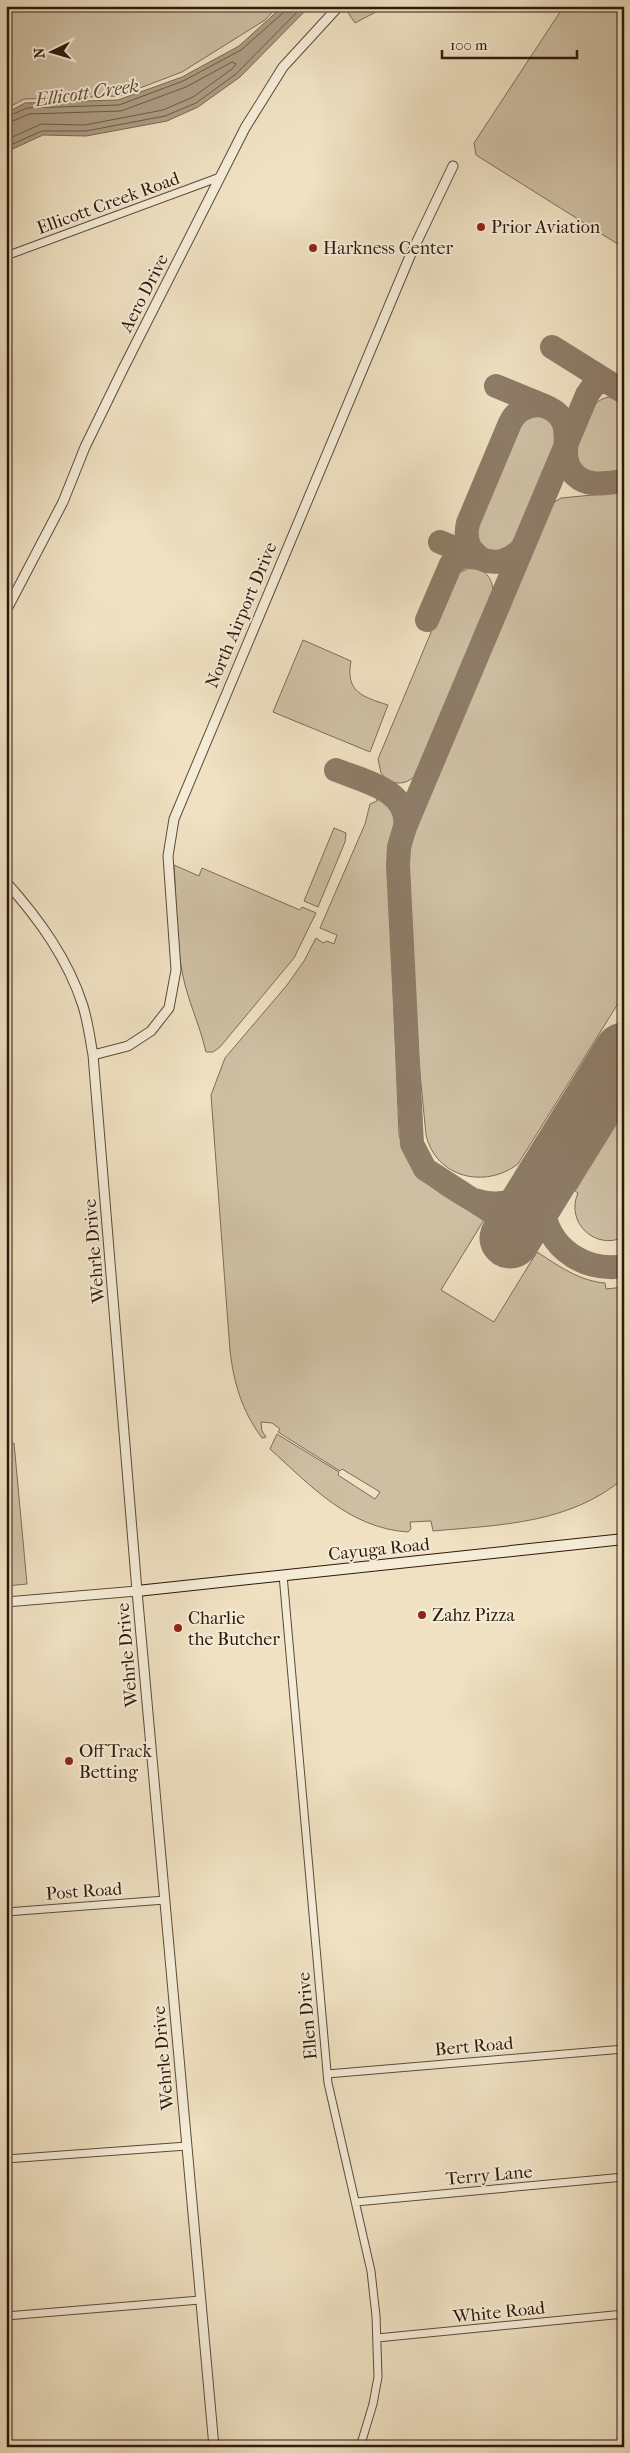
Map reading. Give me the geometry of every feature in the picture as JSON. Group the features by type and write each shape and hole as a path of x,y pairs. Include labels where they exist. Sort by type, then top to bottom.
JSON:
{"main road":[{"name":"Cayuga Road","path":"137,1591 624,1539"}],"street":[{"name":"Aero Drive","path":"6,611 63,502 86,447 123,370 245,128 283,67 339,6"},
{"name":"North Airport Drive","path":"94,1055 128,1046 151,1031 169,1008 176,970 168,856 174,819 410,256 453,166"},
{"name":"Ellicott Creek Road","path":"6,256 220,177"},
{"name":"Wehrle Drive","path":"6,882 41,924 68,970 83,1006 94,1055 137,1591 214,2447"},
{"name":"Ellen Drive","path":"282,1575 327,2074 371,2271 377,2338 378,2377 373,2404 360,2447"},
{"path":"6,1602 137,1591"},
{"name":"Post Road","path":"6,1912 165,1900"},
{"name":"Bert Road","path":"327,2074 624,2049"},
{"path":"6,2159 187,2146"},
{"name":"Terry Lane","path":"356,2202 624,2177"},
{"path":"6,2316 200,2300"},
{"name":"White Road","path":"377,2338 624,2314"}],"shaded area":[{"path":"6,6 278,6 265,20 182,72 119,96 24,99 6,109"},
{"path":"351,6 387,6 355,23 347,11"},
{"path":"564,6 624,6 624,248 476,155 474,143"},
{"path":"609,397 624,404 624,471 590,473 578,463 577,450 579,442 591,409 598,401"},
{"path":"535,416 545,418 552,424 556,432 556,443 514,542 503,551 488,550 477,539 476,526 519,423"},
{"path":"624,492 624,994 518,1164 505,1172 491,1176 463,1175 451,1170 440,1161 431,1150 426,1135 415,1022 408,867 412,838 553,503 561,498"},
{"path":"469,568 480,570 490,578 493,593 416,775 403,783 394,782 381,773 378,759 455,575"},
{"path":"303,640 351,661 351,680 358,692 388,705 370,752 273,712"},
{"path":"377,799 391,804 395,814 390,839 388,867 399,1134 404,1151 420,1177 443,1195 484,1220 441,1290 494,1322 537,1252 578,1276 605,1283 606,1289 624,1287 624,1478 603,1493 581,1505 533,1520 433,1531 431,1521 410,1522 411,1529 408,1532 387,1529 367,1523 332,1503 270,1449 277,1434 339,1472 338,1475 375,1499 380,1492 342,1469 340,1471 278,1432 280,1429 272,1423 261,1422 262,1431 266,1437 262,1438 244,1407 234,1375 230,1351 211,1095 225,1058 287,985 304,961 316,938 323,943 327,941 334,944 337,935 320,928 365,824 370,804 377,801"},
{"path":"334,828 346,833 345,842 318,907 304,901"},
{"path":"174,865 199,876 202,868 300,910 302,907 316,913 294,958 220,1047 213,1052 206,1052 187,994 182,971 179,956"},
{"path":"624,1112 624,1237 603,1240 593,1237 579,1223 575,1204 578,1193 575,1191"},
{"path":"6,1443 14,1443 27,1584 6,1586"}],"water":[{"path":"283,6 310,6 240,77 198,107 167,121 86,136 43,135 6,152 6,113 25,103 118,100 182,77 239,46"}],"taxiway":[{"path":"552,347 624,392"},
{"path":"490,1211 425,1169 412,1144 398,865 399,847 405,827 587,395 594,385 605,380"},
{"path":"496,386 545,406"},
{"path":"523,547 514,556 493,562 475,555 470,547 467,536 468,523 510,423 521,410 539,406 549,408 558,414 563,422 565,431 566,459 569,467 580,479 598,484 624,481"},
{"path":"440,542 477,557"},
{"path":"427,620 451,564 462,556 479,558"},
{"path":"336,770 371,783 392,796 400,804 405,814 405,827"},
{"path":"563,1152 545,1189 544,1212 548,1227 555,1240 578,1259 593,1265 608,1267 624,1266"},
{"path":"474,1200 497,1204 517,1200 534,1189 549,1172"}],"runway":[{"path":"510,1238 624,1053"}],"place":[{"name":"Prior Aviation","path":"481,227"},
{"name":"Harkness Center","path":"313,248"},
{"name":"Zahz Pizza","path":"422,1615"},
{"name":"Charlie the Butcher","path":"178,1628"},
{"name":"Off Track Betting","path":"69,1761"}],"water label":[{"name":"Ellicott Creek","path":"87,92"}]}
